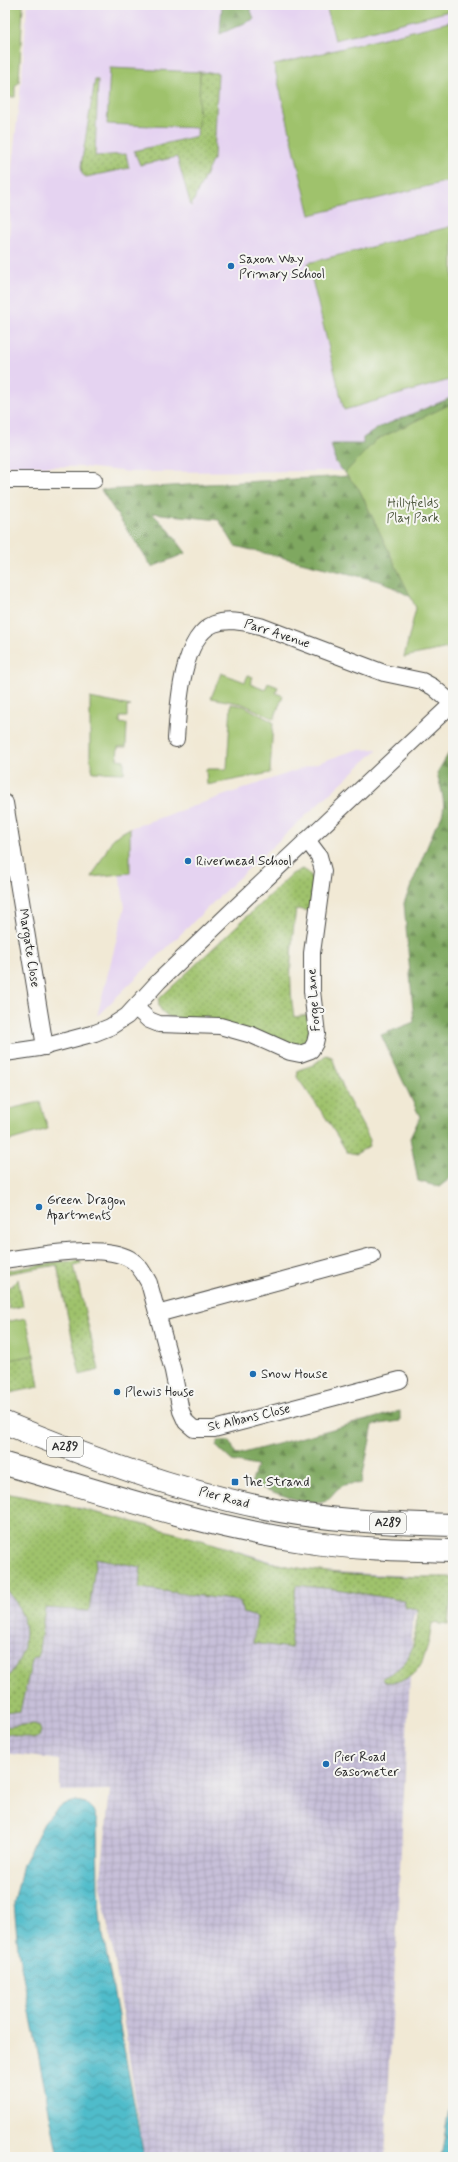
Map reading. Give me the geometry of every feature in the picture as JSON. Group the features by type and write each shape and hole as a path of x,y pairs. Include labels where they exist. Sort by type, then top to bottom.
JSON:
{"main road":[{"name":"Pier Road","path":"5,1423 139,1473 261,1507 330,1518 399,1524 453,1525"},
{"name":"Pier Road","path":"5,1464 206,1522 266,1535 302,1541 381,1550 453,1551"}],"street":[{"path":"5,480 94,480"},
{"name":"Parr Avenue","path":"176,739 180,685 196,640 214,624 239,621 260,626 384,673 422,681 433,687 453,703"},
{"path":"5,1053 45,1047 102,1031 119,1022 136,1008 156,984 453,703"},
{"name":"Margate Close","path":"5,803 45,1047"},
{"name":"Forge Lane","path":"136,1008 149,1020 159,1024 225,1027 252,1035 290,1052 300,1054 311,1050 315,1045 317,1036 312,991 312,953 323,873 319,856 307,840"},
{"name":"St Albans Close","path":"5,1260 43,1254 106,1251 128,1258 142,1270 149,1283 181,1411 186,1422 194,1429 214,1429 400,1380"},
{"path":"157,1314 372,1256"}],"shaded area":[{"name":"Saxon Way Primary School","path":"27,5 453,5 453,403 348,471 130,472 83,467 5,465 5,335 12,168 23,65"},
{"name":"Rivermead School","path":"378,749 233,883 97,1016 125,907 113,838 130,828 355,750"},
{"path":"5,1493 77,1507 210,1542 287,1566 317,1571 430,1577 413,1618 385,2157 144,2157 114,1956 100,1886 110,1790 60,1791 60,1760 5,1753"}],"green space":[{"path":"5,5 23,5 19,82 15,87 15,97 5,97"},
{"path":"222,5 249,5 254,19 220,34"},
{"path":"326,5 453,5 453,10 335,40"},
{"path":"453,21 453,180 310,215 274,65"},
{"path":"110,68 200,72 198,128 107,124"},
{"path":"200,72 218,73 214,157 191,206 177,157 140,165 134,151 197,136"},
{"path":"95,80 98,80 95,156 126,154 129,168 86,177 82,174 81,166"},
{"path":"453,226 453,379 344,410 308,263"},
{"path":"453,397 453,465 425,470 345,473 336,463 331,444 363,444 363,438 380,427"},
{"name":"Hillyfields Play Park","path":"453,403 453,647 404,657 416,608 359,489 345,473 376,440"},
{"path":"348,476 359,489 411,597 383,582 235,546 219,520 152,513 169,530 186,553 152,567 101,490"},
{"path":"221,673 245,682 248,675 253,677 250,684 265,690 268,683 278,687 276,693 283,696 274,719 243,704 211,698"},
{"path":"90,698 131,706 127,707 127,717 120,717 120,723 127,724 126,747 118,747 117,759 124,760 124,773 93,772 90,759"},
{"path":"231,704 244,706 273,722 270,773 207,785 206,769 227,769"},
{"path":"453,746 453,1176 439,1187 418,1181 410,1138 420,1117 381,1035 414,1022 404,903 436,825 443,813 444,807 442,793 437,773"},
{"path":"130,828 130,873 92,877 113,838"},
{"path":"302,869 308,872 311,876 314,887 310,911 296,909 292,950 291,990 294,1017 308,1015 310,1036 306,1043 302,1047 170,1017 162,1012 159,1007 159,999 292,874"},
{"path":"326,1055 332,1057 346,1095 370,1140 369,1146 356,1154 347,1152 326,1118 297,1077 298,1070 313,1065"},
{"path":"40,1102 48,1129 5,1142 5,1110"},
{"path":"80,1261 81,1264 74,1266 99,1370 80,1375 57,1265 5,1274 5,1271 56,1262"},
{"path":"18,1279 23,1306 9,1309 5,1288 12,1286"},
{"path":"26,1318 34,1355 5,1361 5,1322"},
{"path":"5,1322 23,1357 34,1355 39,1387 5,1394"},
{"path":"400,1411 400,1421 373,1425 361,1484 349,1484 342,1486 328,1499 319,1502 300,1500 251,1484 257,1466 232,1461 216,1446 218,1441 230,1441 236,1455"},
{"path":"5,1493 134,1522 287,1566 348,1574 453,1577 453,1598 451,1598 448,1625 432,1623 425,1654 421,1664 415,1672 408,1678 386,1682 382,1678 401,1666 407,1658 414,1641 418,1609 405,1607 405,1601 343,1590 296,1585 290,1648 253,1643 257,1617 243,1613 240,1601 139,1588 141,1567 96,1558 89,1611 45,1608 38,1657 33,1657 20,1711 5,1713 5,1682 19,1661 24,1647 25,1632 23,1617 17,1604 5,1588"},
{"path":"34,1724 39,1726 41,1731 39,1737 34,1739 5,1733 5,1727"}],"water":[{"path":"76,1801 86,1803 93,1810 97,1822 98,1890 101,1924 144,2157 58,2157 18,1950 14,1903 23,1864 44,1823 54,1812 65,1804"},
{"path":"453,2086 453,2157 441,2157"}],"place":[{"name":"Saxon Way Primary School","path":"231,266"},
{"name":"Rivermead School","path":"188,861"},
{"name":"Green Dragon Apartments","path":"39,1207"},
{"name":"Snow House","path":"253,1374"},
{"name":"Plewis House","path":"117,1392"},
{"name":"The Strand","path":"235,1482"},
{"name":"Pier Road Gasometer","path":"326,1764"}]}
